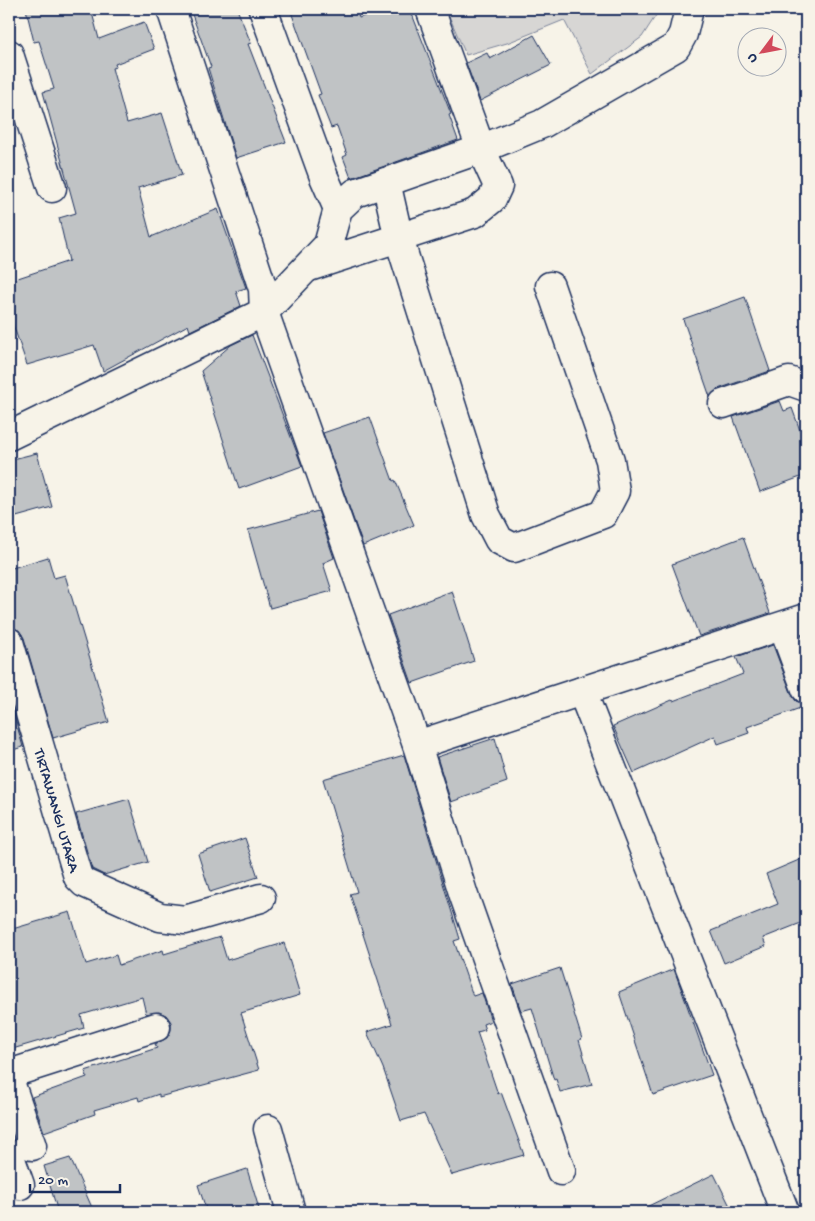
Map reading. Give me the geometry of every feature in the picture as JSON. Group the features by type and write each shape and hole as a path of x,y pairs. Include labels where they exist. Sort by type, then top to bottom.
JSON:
{"street":[{"path":"171,9 263,289 264,312 417,745 464,896 561,1171"},
{"path":"263,9 324,177 338,209"},
{"path":"309,268 475,214 492,199 498,186 481,149 430,9"},
{"path":"9,436 264,312 309,268 328,245 338,209 355,193 481,149 542,124 676,47 683,34 689,9"},
{"path":"9,54 52,188"},
{"path":"386,182 400,239 486,515 499,540 514,548 603,514 615,491 610,460 550,286"},
{"path":"723,404 789,381 806,388"},
{"path":"417,745 795,622 806,689"},
{"name":"TIRTAWANGI UTARA","path":"9,642 78,877 84,883 160,917 186,920 261,898"},
{"path":"582,691 786,1212"},
{"path":"9,1074 156,1027"},
{"path":"9,1079 20,1150 20,1185"},
{"path":"268,1129 291,1212"}],"shaded area":[{"path":"446,9 660,9 642,37 592,74 564,20 507,43 466,55"}],"building":[{"path":"26,9 91,9 99,39 144,22 154,49 115,64 116,67 112,68 127,123 162,113 182,175 138,188 151,237 218,209 246,288 236,291 241,306 190,331 188,325 103,371 94,345 27,365 9,313 9,281 69,261 59,218 76,213 43,92 54,89 39,41 34,42"},
{"path":"190,9 237,9 251,43 248,44 286,142 236,158 208,68 211,67"},
{"path":"290,9 356,9 359,18 381,9 410,9 451,114 449,115 458,140 351,178 343,157 347,155 337,126 331,128 318,95 321,94"},
{"path":"534,35 551,65 480,101 466,63 487,53 490,59"},
{"path":"745,297 770,371 718,389 710,397 683,319"},
{"path":"252,335 302,466 239,489 201,371 231,345"},
{"path":"780,401 784,411 792,408 806,447 806,475 760,492 733,417"},
{"path":"370,417 393,481 395,480 414,525 363,546 323,433"},
{"path":"37,453 52,507 9,519 9,460"},
{"path":"318,511 334,558 323,563 332,591 270,608 248,530"},
{"path":"743,537 770,613 699,636 672,564"},
{"path":"48,557 54,578 65,575 109,722 53,738 24,638 19,630 9,627 9,569"},
{"path":"452,591 474,661 412,683 388,615"},
{"path":"773,645 792,695 796,701 806,704 806,706 747,727 749,733 718,744 715,736 634,773 613,726 672,700 743,674 736,657"},
{"path":"9,697 23,747 9,751"},
{"path":"495,738 507,782 451,802 437,757"},
{"path":"404,755 460,939 454,941 473,996 482,993 491,1021 483,1024 485,1030 477,1032 498,1094 501,1092 524,1155 452,1175 424,1114 401,1121 383,1068 367,1032 392,1024 350,894 357,892 323,779"},
{"path":"129,799 148,862 104,875 92,869 76,814"},
{"path":"245,838 258,877 210,892 198,854"},
{"path":"806,857 806,921 763,938 766,946 724,963 711,931 778,904 766,874"},
{"path":"70,912 86,964 116,955 119,965 163,950 164,954 220,937 227,960 284,943 300,995 241,1013 259,1070 159,1097 159,1094 139,1101 138,1097 94,1110 95,1114 44,1132 32,1097 87,1077 85,1071 157,1048 155,1044 167,1038 171,1030 171,1022 166,1015 159,1012 146,1014 142,997 81,1015 84,1028 9,1050 9,930"},
{"path":"560,968 582,1039 579,1040 592,1084 560,1092 556,1079 554,1080 532,1008 521,1011 512,984"},
{"path":"674,969 712,1075 653,1095 619,992"},
{"path":"70,1158 94,1212 58,1212 44,1166"},
{"path":"247,1169 260,1212 207,1212 198,1185"},
{"path":"714,1174 733,1212 636,1212"}]}
